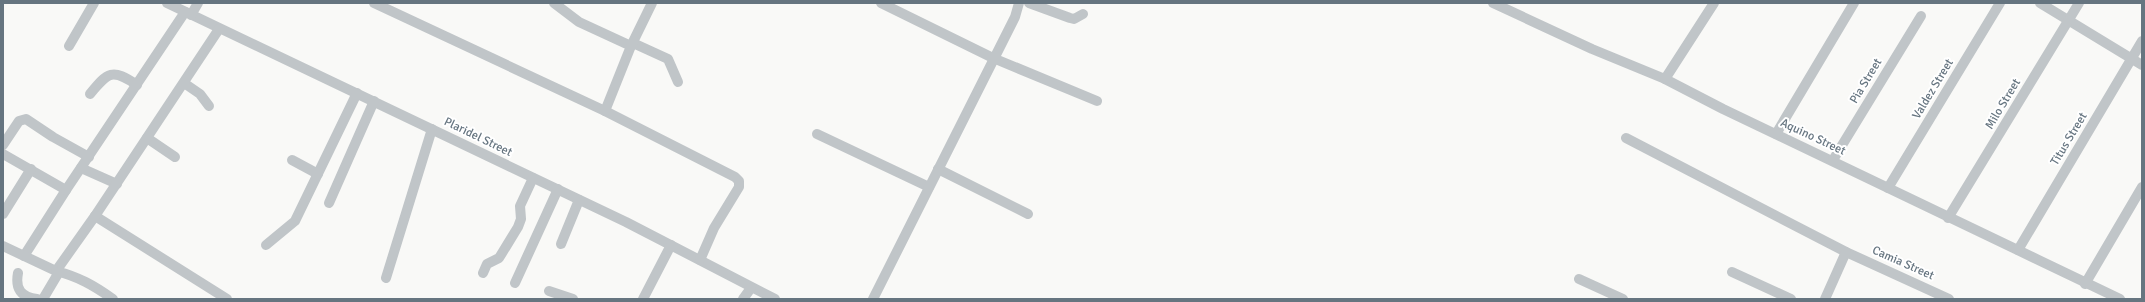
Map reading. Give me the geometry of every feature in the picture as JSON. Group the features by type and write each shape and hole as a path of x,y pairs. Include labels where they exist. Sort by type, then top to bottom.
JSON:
{"street":[{"path":"69,46 94,3"},
{"name":"Plaridel Street","path":"167,3 558,189 671,245 751,288 776,299"},
{"path":"24,256 137,84 188,14 198,3"},
{"path":"374,3 605,111 735,177 740,187 714,228 700,260"},
{"path":"554,3 579,22 668,59 678,82"},
{"path":"605,111 632,45 652,3"},
{"path":"881,3 993,58 1097,101"},
{"path":"873,299 1014,17 1018,3"},
{"path":"1029,3 1074,19 1083,14"},
{"name":"Aquino Street","path":"1493,3 1592,49 1665,79 1776,134 1833,160 1948,218 2018,250 2085,284 2120,299"},
{"path":"1665,79 1714,3"},
{"path":"1776,134 1854,3"},
{"name":"Valdez Street","path":"1888,188 2000,3"},
{"path":"2040,3 2142,64"},
{"name":"Milo Street","path":"1948,218 2079,3"},
{"name":"Pia Street","path":"1833,160 1921,16"},
{"path":"43,299 58,271 219,29"},
{"name":"Titus Street","path":"2018,250 2142,41"},
{"path":"90,94 100,80 112,73 119,73 137,84"},
{"path":"184,82 200,94 209,106"},
{"path":"266,245 293,224 357,93"},
{"path":"329,203 374,101"},
{"path":"3,145 19,121 26,119 53,137 89,157"},
{"path":"386,278 432,129"},
{"path":"817,134 929,187"},
{"path":"147,138 175,157"},
{"name":"Camia Street","path":"1626,138 1846,252 1949,299"},
{"path":"3,154 66,190"},
{"path":"292,160 318,174"},
{"path":"81,168 117,184"},
{"path":"3,214 31,169"},
{"path":"938,169 1028,214"},
{"path":"483,273 487,264 499,258 518,227 521,218 520,206 533,178"},
{"path":"2085,284 2142,187"},
{"path":"515,283 558,189"},
{"path":"561,244 579,200"},
{"path":"95,216 227,299"},
{"path":"643,299 671,245"},
{"path":"3,246 58,271 74,276 94,286 112,299"},
{"path":"1825,299 1846,252"},
{"path":"1732,272 1790,299"},
{"path":"18,273 16,283 19,291 31,298 37,299"},
{"path":"1579,279 1623,299"},
{"path":"743,299 751,288"},
{"path":"549,291 573,299"}]}
